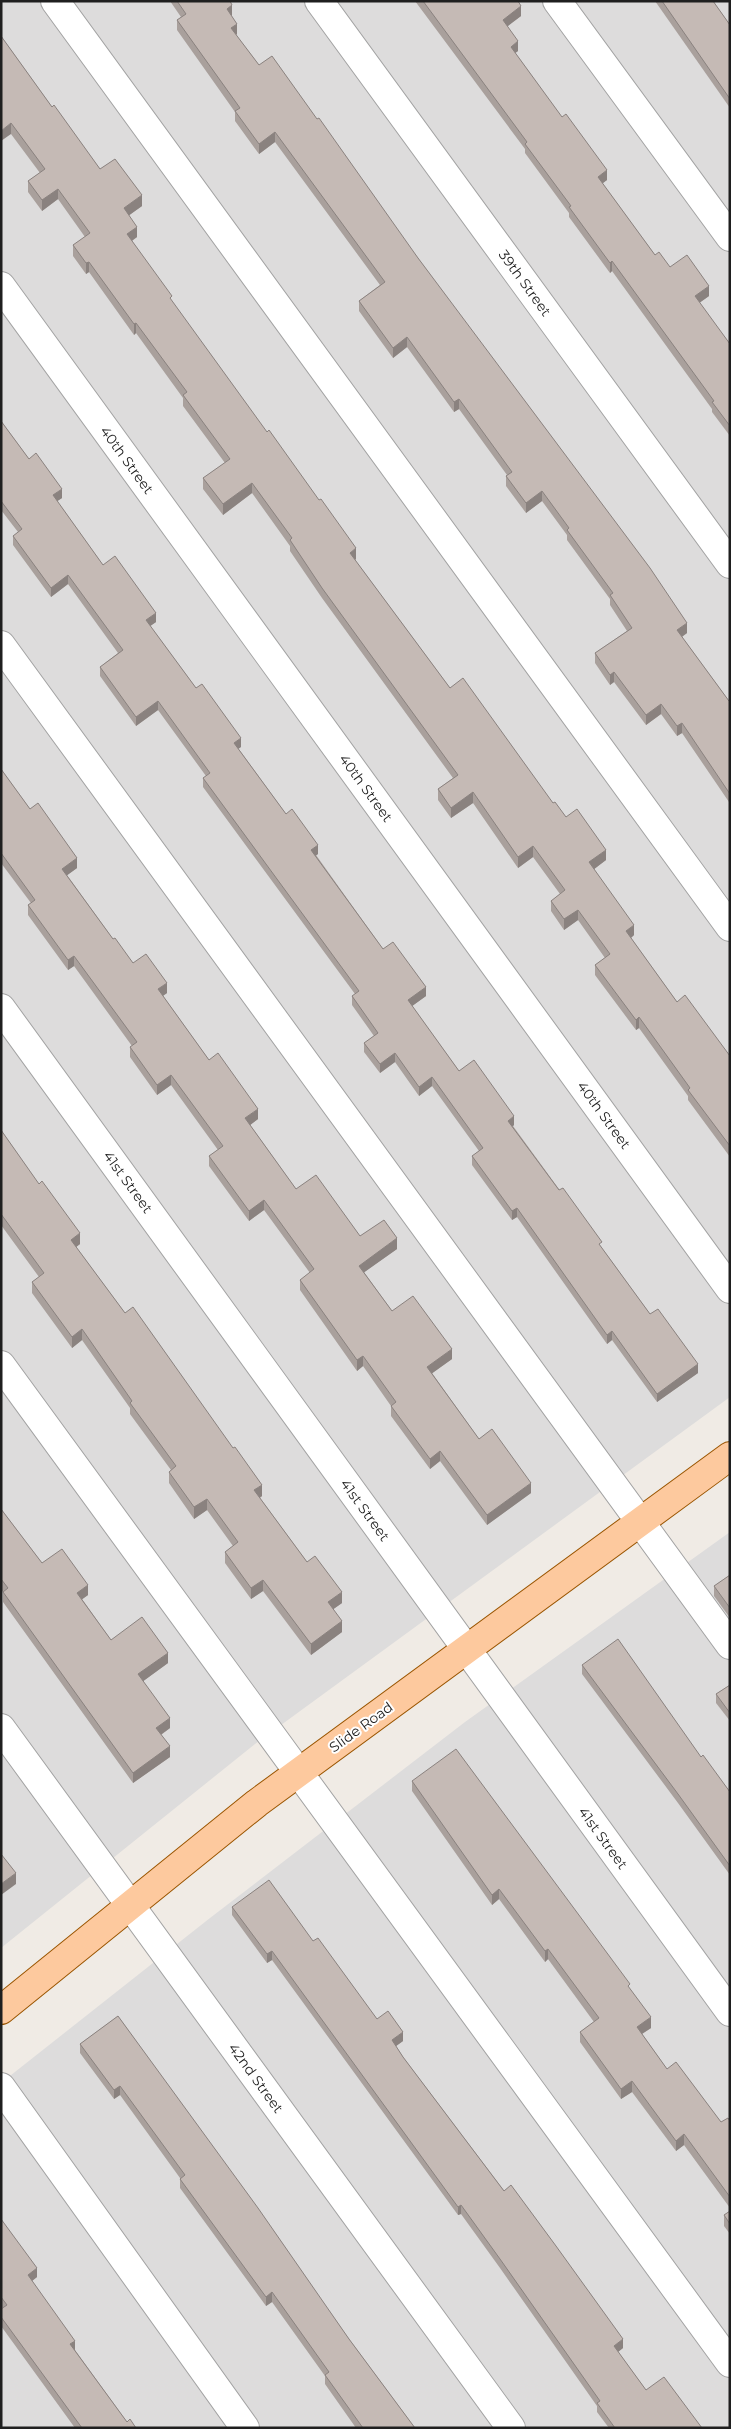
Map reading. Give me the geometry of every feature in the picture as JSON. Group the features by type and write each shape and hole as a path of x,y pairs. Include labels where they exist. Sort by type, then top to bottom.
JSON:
{"main road":[{"name":"Slide Road","path":"1,2010 298,1772 730,1456"}],"street":[{"path":"55,1 730,926"},
{"name":"39th Street","path":"319,1 730,564"},
{"path":"557,1 730,237"},
{"name":"40th Street","path":"1,286 730,1289"},
{"path":"1,645 730,1645"},
{"name":"41st Street","path":"1,1008 730,2012"},
{"path":"1,1365 730,2363"},
{"name":"42nd Street","path":"1,1728 511,2428"},
{"path":"1,2087 245,2428"}],"shaded area":[{"path":"1,1 730,1 730,1397 255,1744 1,1948"},
{"path":"730,1532 730,2428 1,2428 1,2083 210,1918 465,1722"}],"building":[{"path":"177,1 230,1 232,5 227,9 237,24 231,28 259,65 272,56 317,119 319,118 418,258 650,568 687,623 677,630 730,700 730,794 682,723 677,726 661,704 646,715 614,672 610,675 595,653 632,628 610,595 613,593 567,530 569,528 542,491 526,503 506,476 512,472 459,399 454,402 407,337 393,348 359,301 385,282 275,132 259,144 235,111 240,108 177,20 186,14"},
{"path":"423,1 518,1 521,6 503,20 518,41 511,47 562,117 566,114 607,170 598,177 655,255 659,252 670,267 687,255 709,286 695,296 730,344 730,426 712,402 714,401 612,261 610,263 569,207 571,206 525,144 527,142"},
{"path":"662,1 713,1 730,25 730,99"},
{"path":"1,36 100,169 115,159 142,195 124,208 137,227 127,234 172,296 170,298 267,432 269,430 356,548 350,553 450,688 463,678 553,803 555,802 566,817 577,809 606,850 589,862 634,925 626,931 677,1002 685,995 730,1056 730,1146 688,1090 690,1088 639,1017 636,1020 595,965 610,954 578,910 564,919 551,901 565,890 533,846 518,857 473,792 451,808 438,789 458,775 322,588 290,540 292,538 252,483 223,504 203,478 230,459 183,395 187,392 89,262 86,263 73,245 90,233 58,189 42,200 28,181 45,169 11,123 1,131"},
{"path":"1,421 29,459 36,453 62,489 53,495 103,565 115,556 156,613 146,620 196,688 202,684 241,738 234,743 286,814 292,809 318,845 311,850 383,949 393,942 426,987 408,1000 459,1071 474,1060 514,1116 508,1121 559,1190 563,1188 602,1242 599,1244 650,1314 658,1309 698,1364 657,1394 612,1331 607,1335 517,1208 512,1211 472,1156 483,1148 432,1077 419,1087 395,1053 380,1064 364,1043 378,1033 352,996 359,991 203,778 210,773 158,701 136,717 100,667 123,650 68,575 51,588 13,536 22,529 1,501"},
{"path":"1,769 30,809 38,803 77,858 62,869 113,939 115,938 133,963 146,954 167,983 158,989 209,1060 218,1053 258,1109 245,1118 296,1189 316,1175 360,1236 384,1220 397,1238 359,1266 392,1311 413,1296 452,1349 427,1367 479,1439 492,1429 531,1483 487,1515 440,1451 430,1459 391,1406 396,1402 363,1356 357,1360 300,1280 314,1269 264,1200 249,1211 209,1156 223,1146 171,1075 157,1085 130,1047 137,1042 74,956 68,960 28,905 35,900 1,853"},
{"path":"1,1130 39,1184 42,1181 80,1233 71,1240 125,1313 133,1307 233,1448 235,1447 262,1485 254,1490 307,1562 315,1556 342,1592 328,1602 342,1621 311,1644 263,1580 251,1588 225,1552 238,1542 207,1499 194,1507 169,1472 176,1466 130,1403 132,1401 82,1329 72,1337 32,1282 44,1273 1,1214"},
{"path":"1,1509 42,1563 62,1549 88,1585 77,1593 111,1640 142,1617 168,1653 138,1674 170,1718 156,1728 170,1746 133,1773 3,1592 8,1588 1,1579"},
{"path":"730,1575 730,1608 714,1586"},
{"path":"618,1639 701,1757 703,1755 730,1792 730,1866 582,1665"},
{"path":"730,1685 730,1713 716,1694"},
{"path":"456,1749 630,1984 628,1986 651,2017 637,2027 667,2069 676,2062 721,2122 728,2118 730,2121 730,2197 684,2134 676,2141 632,2081 621,2089 580,2032 599,2018 548,1949 545,1951 499,1889 492,1895 412,1781"},
{"path":"1,1854 16,1873 1,1884"},
{"path":"269,1880 313,1941 318,1938 377,2019 388,2011 403,2032 392,2040 403,2057 504,2191 511,2185 556,2246 623,2339 614,2346 646,2390 664,2377 702,2428 615,2428 597,2403 600,2401 461,2205 458,2207 272,1951 267,1954 232,1907"},
{"path":"118,2016 415,2428 363,2428 325,2375 329,2372 272,2292 266,2297 180,2179 185,2175 120,2086 114,2090 80,2044"},
{"path":"730,2211 730,2224 724,2215"},
{"path":"1,2219 37,2268 28,2275 75,2341 70,2344 127,2422 130,2419 136,2428 82,2428 1,2317 1,2309 7,2305 1,2297"}]}
